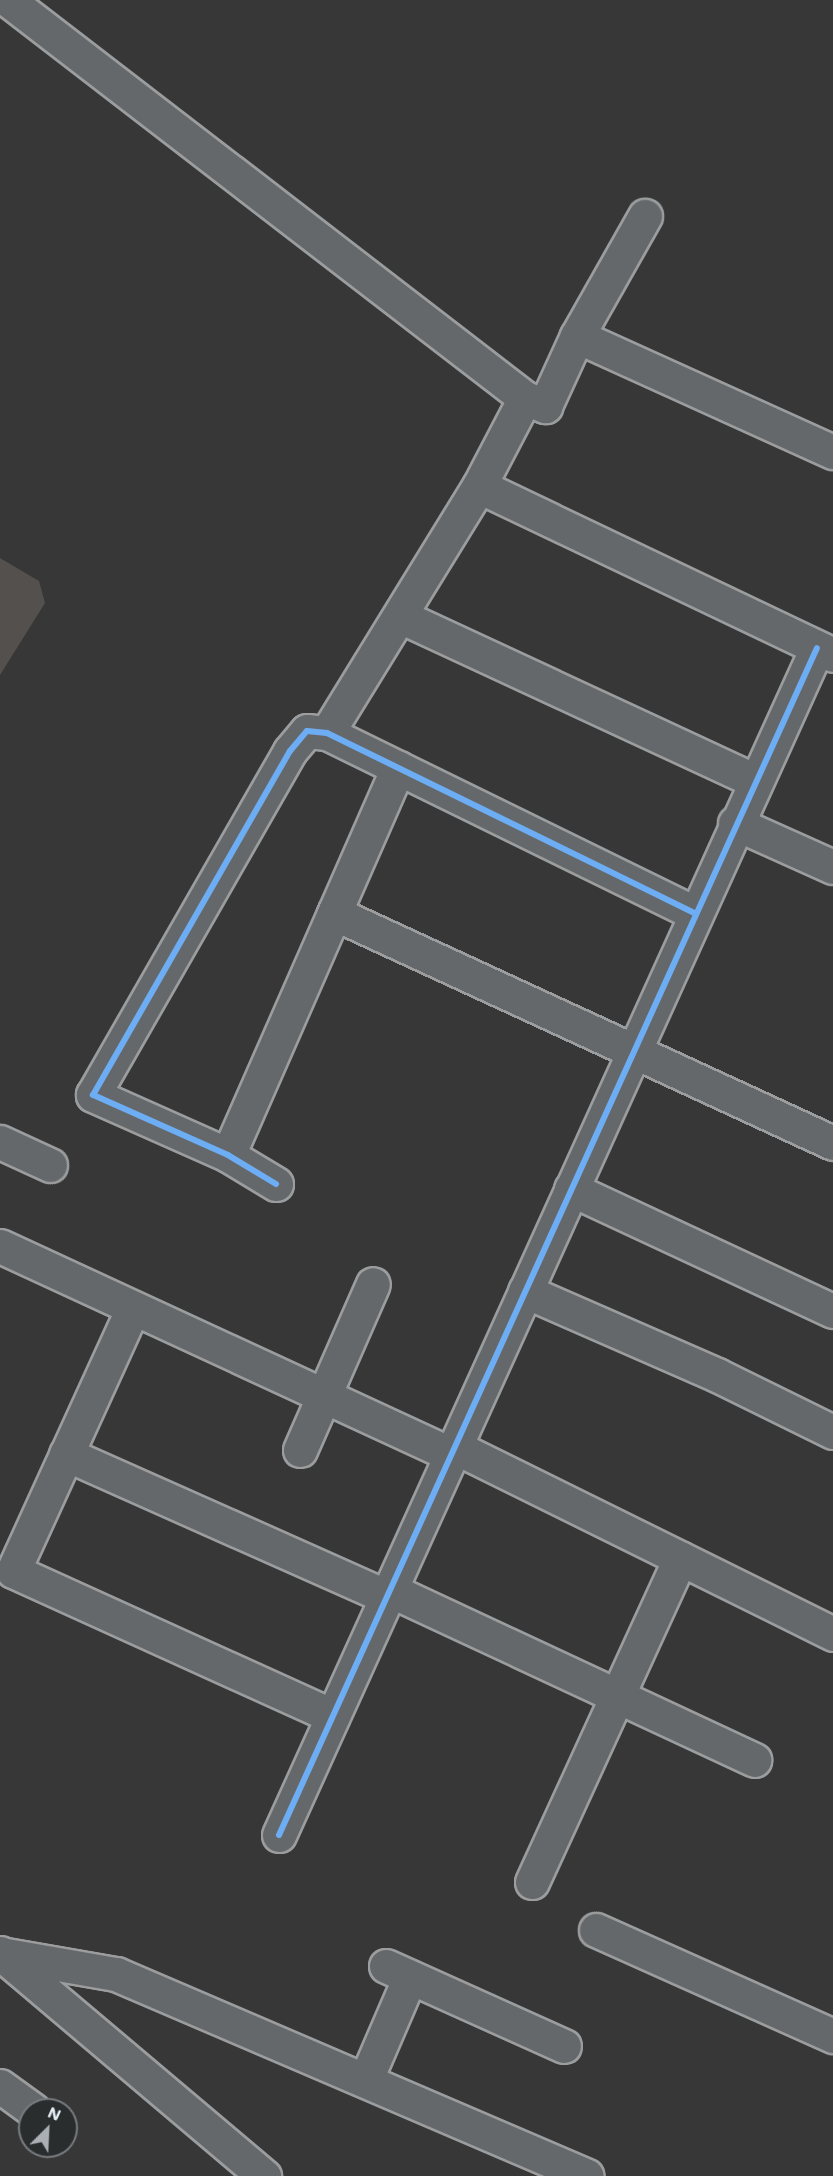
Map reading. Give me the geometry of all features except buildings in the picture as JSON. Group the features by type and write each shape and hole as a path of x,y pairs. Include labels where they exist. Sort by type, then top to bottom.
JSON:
{"street":[{"path":"8,0 525,398 545,406 577,336 645,216"},
{"path":"577,336 833,452"},
{"path":"327,733 479,486 525,398"},
{"path":"279,1835 735,823 825,651 479,486"},
{"path":"400,616 755,781"},
{"path":"276,1184 228,1155 93,1095 290,750 307,731 327,733 694,913"},
{"path":"228,1155 398,768"},
{"path":"735,823 833,867"},
{"path":"333,913 633,1049 833,1143"},
{"path":"0,1142 50,1165"},
{"path":"571,1189 833,1311"},
{"path":"0,1246 324,1396 453,1451 680,1558 833,1634"},
{"path":"300,1450 373,1284"},
{"path":"525,1291 717,1375 833,1432"},
{"path":"133,1308 13,1571 333,1716"},
{"path":"66,1454 618,1695 754,1760"},
{"path":"532,1882 680,1558"},
{"path":"596,1930 833,2036"},
{"path":"1,1953 116,1974 366,2079 587,2176"},
{"path":"1,1953 264,2176"},
{"path":"366,2079 398,1972 564,2046"},
{"path":"0,2086 18,2099"}],"cycle path":[{"path":"279,1835 817,648"},
{"path":"276,1184 228,1155 93,1095 290,751 307,731 327,733 694,913"}]}
